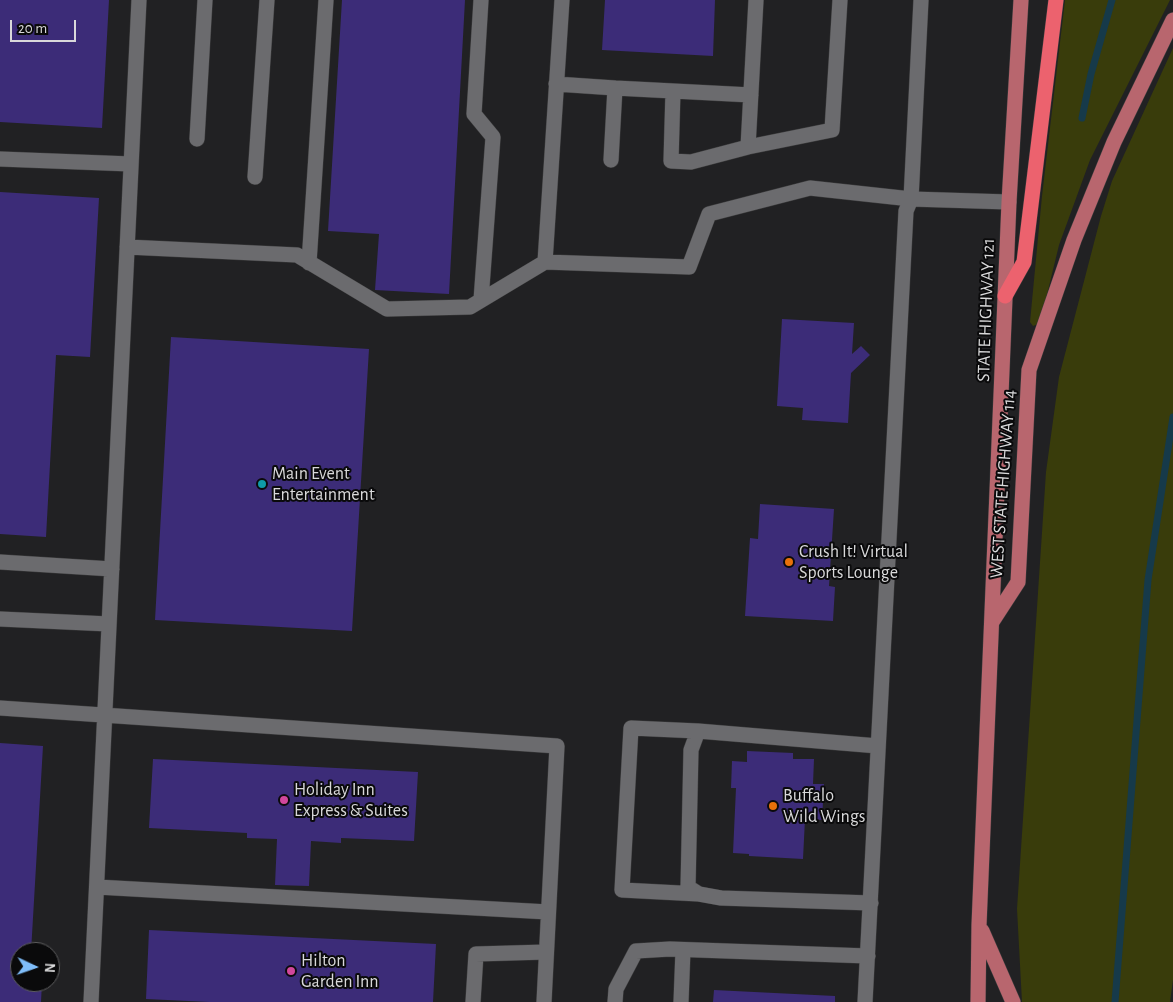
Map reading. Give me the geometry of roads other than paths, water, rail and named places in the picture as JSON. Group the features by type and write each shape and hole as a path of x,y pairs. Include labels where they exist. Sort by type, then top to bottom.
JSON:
{"highway":[{"path":"1005,296 1024,262 1056,0"}],"main road":[{"name":"STATE HIGHWAY 121","path":"992,622 1009,202 1021,0"},
{"name":"WEST STATE HIGHWAY 114","path":"992,622 1018,582 1029,370 1074,240 1114,142 1173,20"},
{"path":"978,1002 979,926 992,622"},
{"path":"979,926 1013,1002"}],"lane":[{"path":"91,1002 139,0"},
{"path":"196,139 205,0"},
{"path":"255,177 267,0"},
{"path":"309,263 326,0"},
{"path":"481,0 474,114 493,136 481,300"},
{"path":"545,262 562,0"},
{"path":"748,146 756,0"},
{"path":"673,91 670,161 691,162 748,146 832,130 840,0"},
{"path":"866,1002 906,211 911,199 921,0"},
{"path":"556,84 751,95"},
{"path":"611,160 615,88"},
{"path":"0,159 131,164"},
{"path":"127,248 296,255 388,309 470,307 545,262 690,267 709,214 810,188 911,199 1009,202"},
{"path":"0,562 112,569"},
{"path":"0,619 109,624"},
{"path":"0,708 105,717 558,746 544,1002"},
{"path":"870,903 720,898 699,894 622,890 631,728 698,731 878,746"},
{"path":"698,731 691,750 688,887 699,894"},
{"path":"97,887 548,912"},
{"path":"615,1002 616,989 636,951 683,950 868,956"},
{"path":"681,1002 683,950"},
{"path":"473,1002 476,954 546,952"}],"waterway":[{"path":"1082,118 1091,74 1112,0"},
{"path":"1115,1002 1148,580 1173,417"}],"place":[{"name":"Main Event Entertainment","path":"262,484"},
{"name":"Crush It! Virtual Sports Lounge","path":"789,562"},
{"name":"Holiday Inn Express & Suites","path":"284,800"},
{"name":"Buffalo Wild Wings","path":"773,806"},
{"name":"Hilton Garden Inn","path":"291,971"}]}
